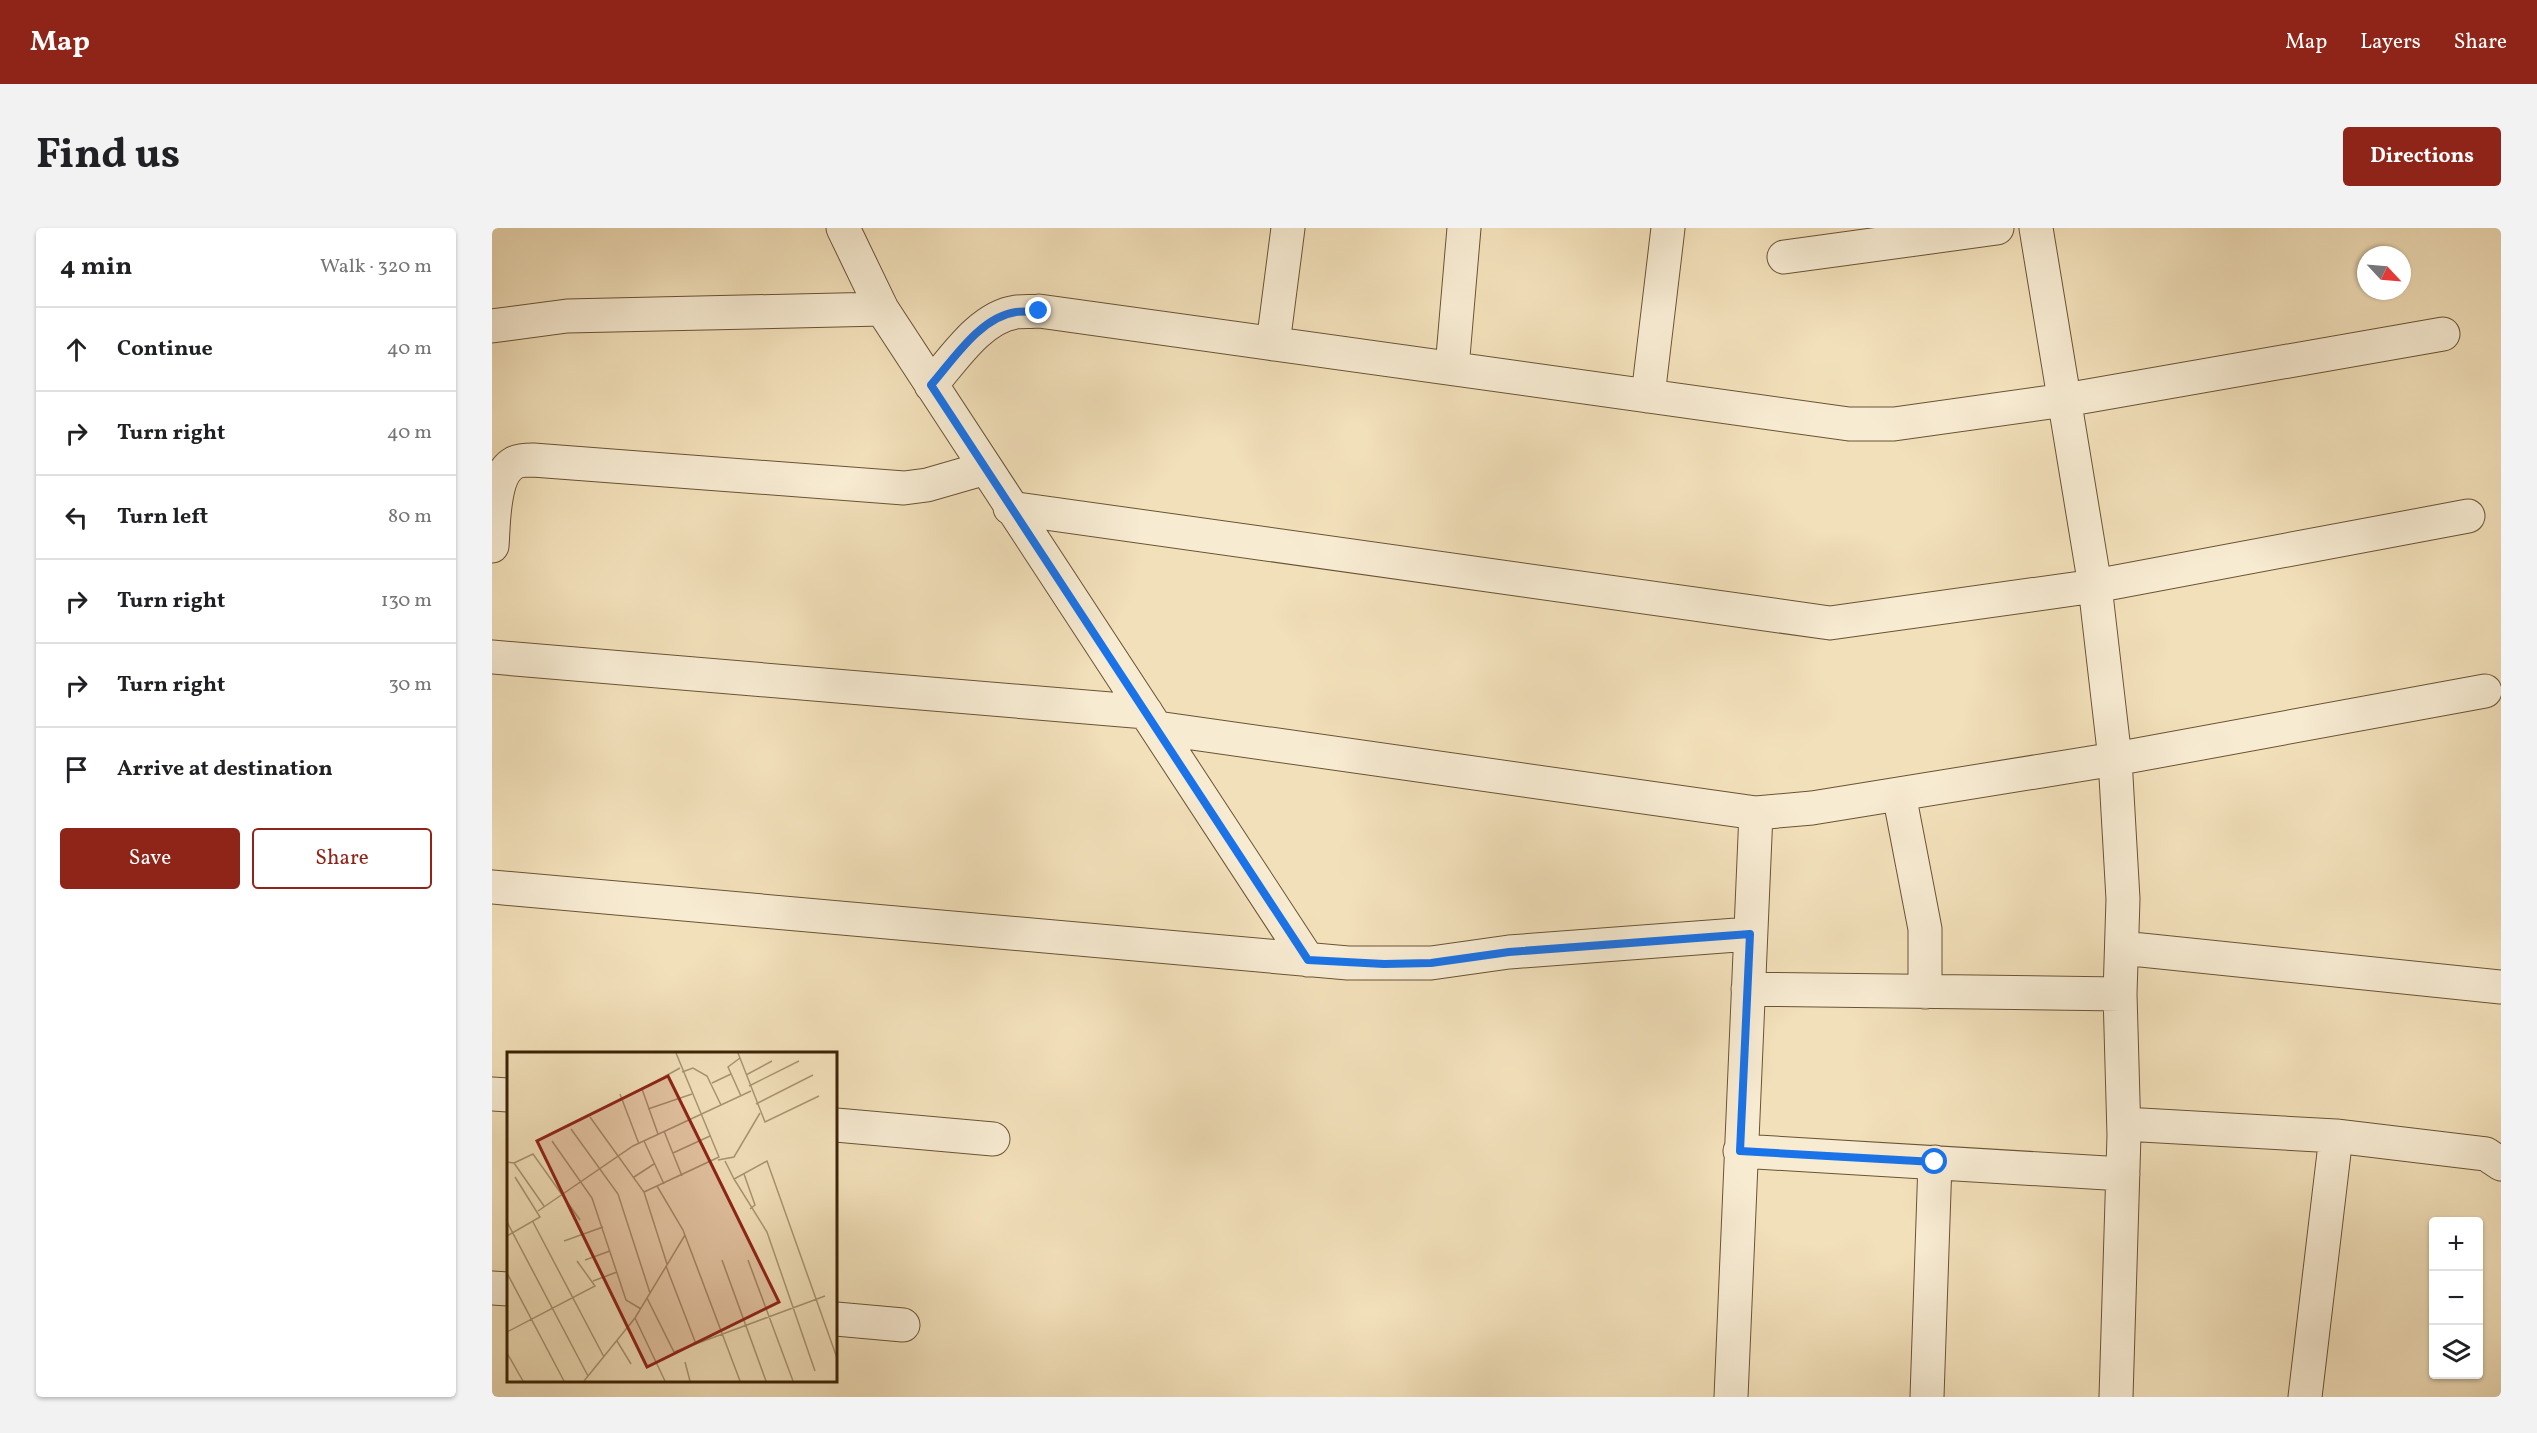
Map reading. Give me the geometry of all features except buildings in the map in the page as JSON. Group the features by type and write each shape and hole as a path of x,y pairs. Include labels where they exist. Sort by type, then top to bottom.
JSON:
{"street":[{"path":"843,228 882,309 1010,508 1152,720 1308,960"},
{"path":"1273,344 1288,228"},
{"path":"1452,368 1464,228"},
{"path":"1648,396 1668,228"},
{"path":"1784,257 1997,228"},
{"path":"2036,228 2095,586 2115,759 2123,899 2120,994 2124,1124 2116,1397"},
{"path":"492,326 567,316 882,309"},
{"path":"931,385 974,336 996,318 1014,312 1039,311 1849,424 1894,424 2065,400 2442,334"},
{"path":"492,546 498,486 505,469 516,461 533,460 904,488 927,485 986,468"},
{"path":"1010,508 1830,623 2095,586 2468,516"},
{"path":"492,657 1152,720 1756,813 1812,808 2115,759 2485,691"},
{"path":"1899,794 1925,929 1925,992"},
{"path":"1731,1397 1756,813"},
{"path":"492,887 1308,960 1384,964 1431,963 1509,952 1750,934"},
{"path":"2121,948 2501,987"},
{"path":"1748,989 2120,994"},
{"path":"492,1094 507,1095"},
{"path":"2124,1124 2336,1136 2486,1154 2501,1164"},
{"path":"837,1125 993,1138"},
{"path":"2305,1397 2336,1136"},
{"path":"1740,1151 2123,1174"},
{"path":"1927,1397 1935,1162"},
{"path":"492,1288 507,1289"},
{"path":"837,1319 903,1325"}],"route":[{"path":"1039,311 1014,312 996,318 974,336 931,385 1308,960 1384,964 1431,963 1509,952 1750,934 1740,1151 1935,1162"}]}
